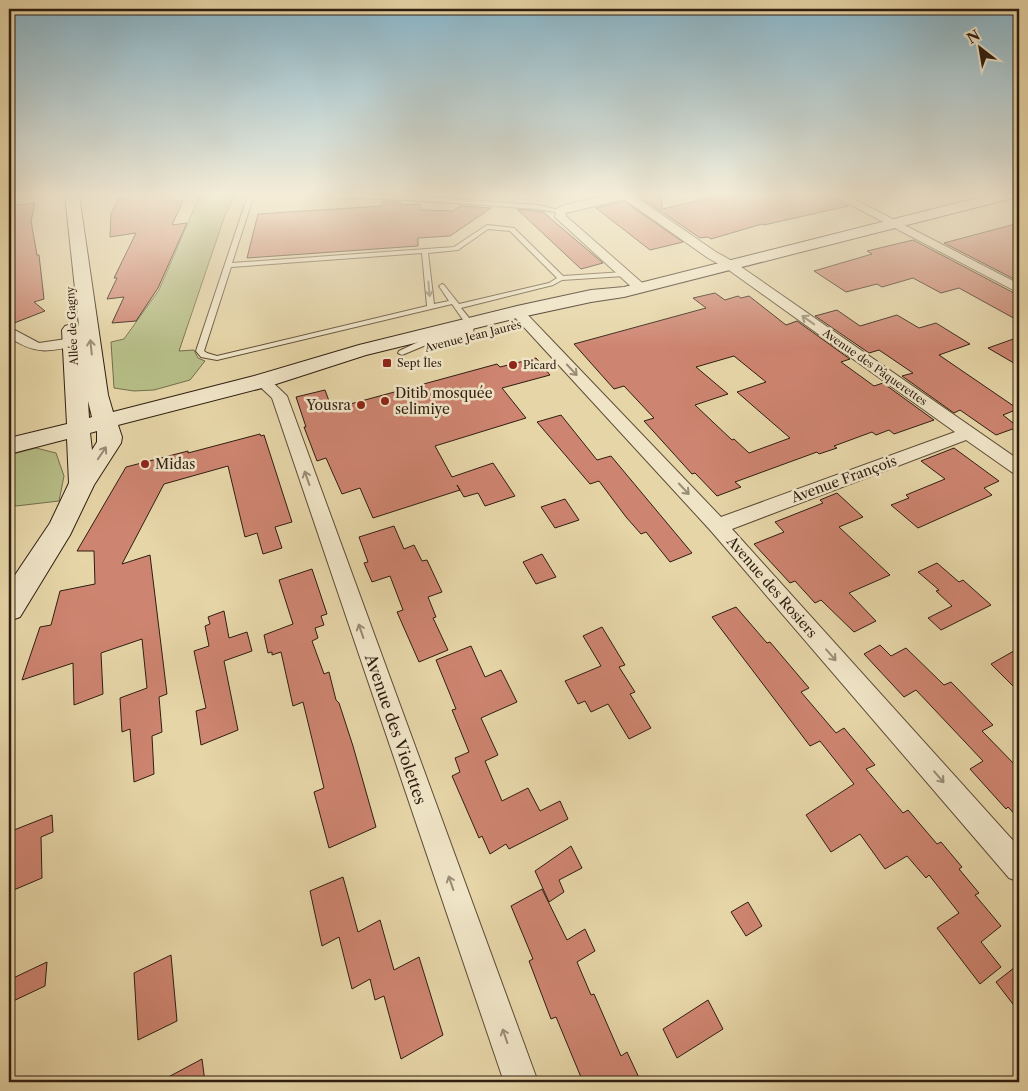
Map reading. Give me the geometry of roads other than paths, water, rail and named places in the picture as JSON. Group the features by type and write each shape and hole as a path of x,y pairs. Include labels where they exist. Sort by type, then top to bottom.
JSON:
{"main road":[{"name":"Allée de Gagny","path":"67,246 82,483"},
{"name":"Allée de Gagny","path":"9,608 61,528 82,483 109,443 110,437 98,395 79,246"},
{"name":"Avenue Jean Jaurès","path":"9,446 262,381 322,361 470,324 522,317 598,302 630,285 730,265 805,246"},
{"name":"Avenue Jean Jaurès","path":"262,381 288,381 402,353 522,317"}],"street":[{"path":"590,246 630,285"},
{"name":"Avenue des Pâquerettes","path":"699,246 730,265 1019,469"},
{"path":"935,246 1019,289"},
{"name":"Avenue des Rosiers","path":"522,317 718,526 1019,868"},
{"path":"9,331 31,347 44,349 73,342"},
{"name":"Avenue des Violettes","path":"262,381 279,396 521,1082"},
{"name":"Avenue François","path":"718,526 969,432"},
{"path":"9,436 33,439"},
{"path":"9,455 33,439"}],"lane":[{"path":"234,246 200,351 210,357 232,354 431,307 551,284 561,278 630,285"},
{"path":"228,265 425,252 456,249 460,246"},
{"path":"528,246 561,278"},
{"path":"425,252 431,307"},
{"path":"402,353 423,343 470,331 470,324 442,286"}],"place":[{"name":"Sept Îles","path":"387,363"},
{"name":"Picard","path":"513,365"},
{"name":"Ditib mosquée selimiye","path":"385,401"},
{"name":"Yousra","path":"361,405"},
{"name":"Midas","path":"145,464"}]}
